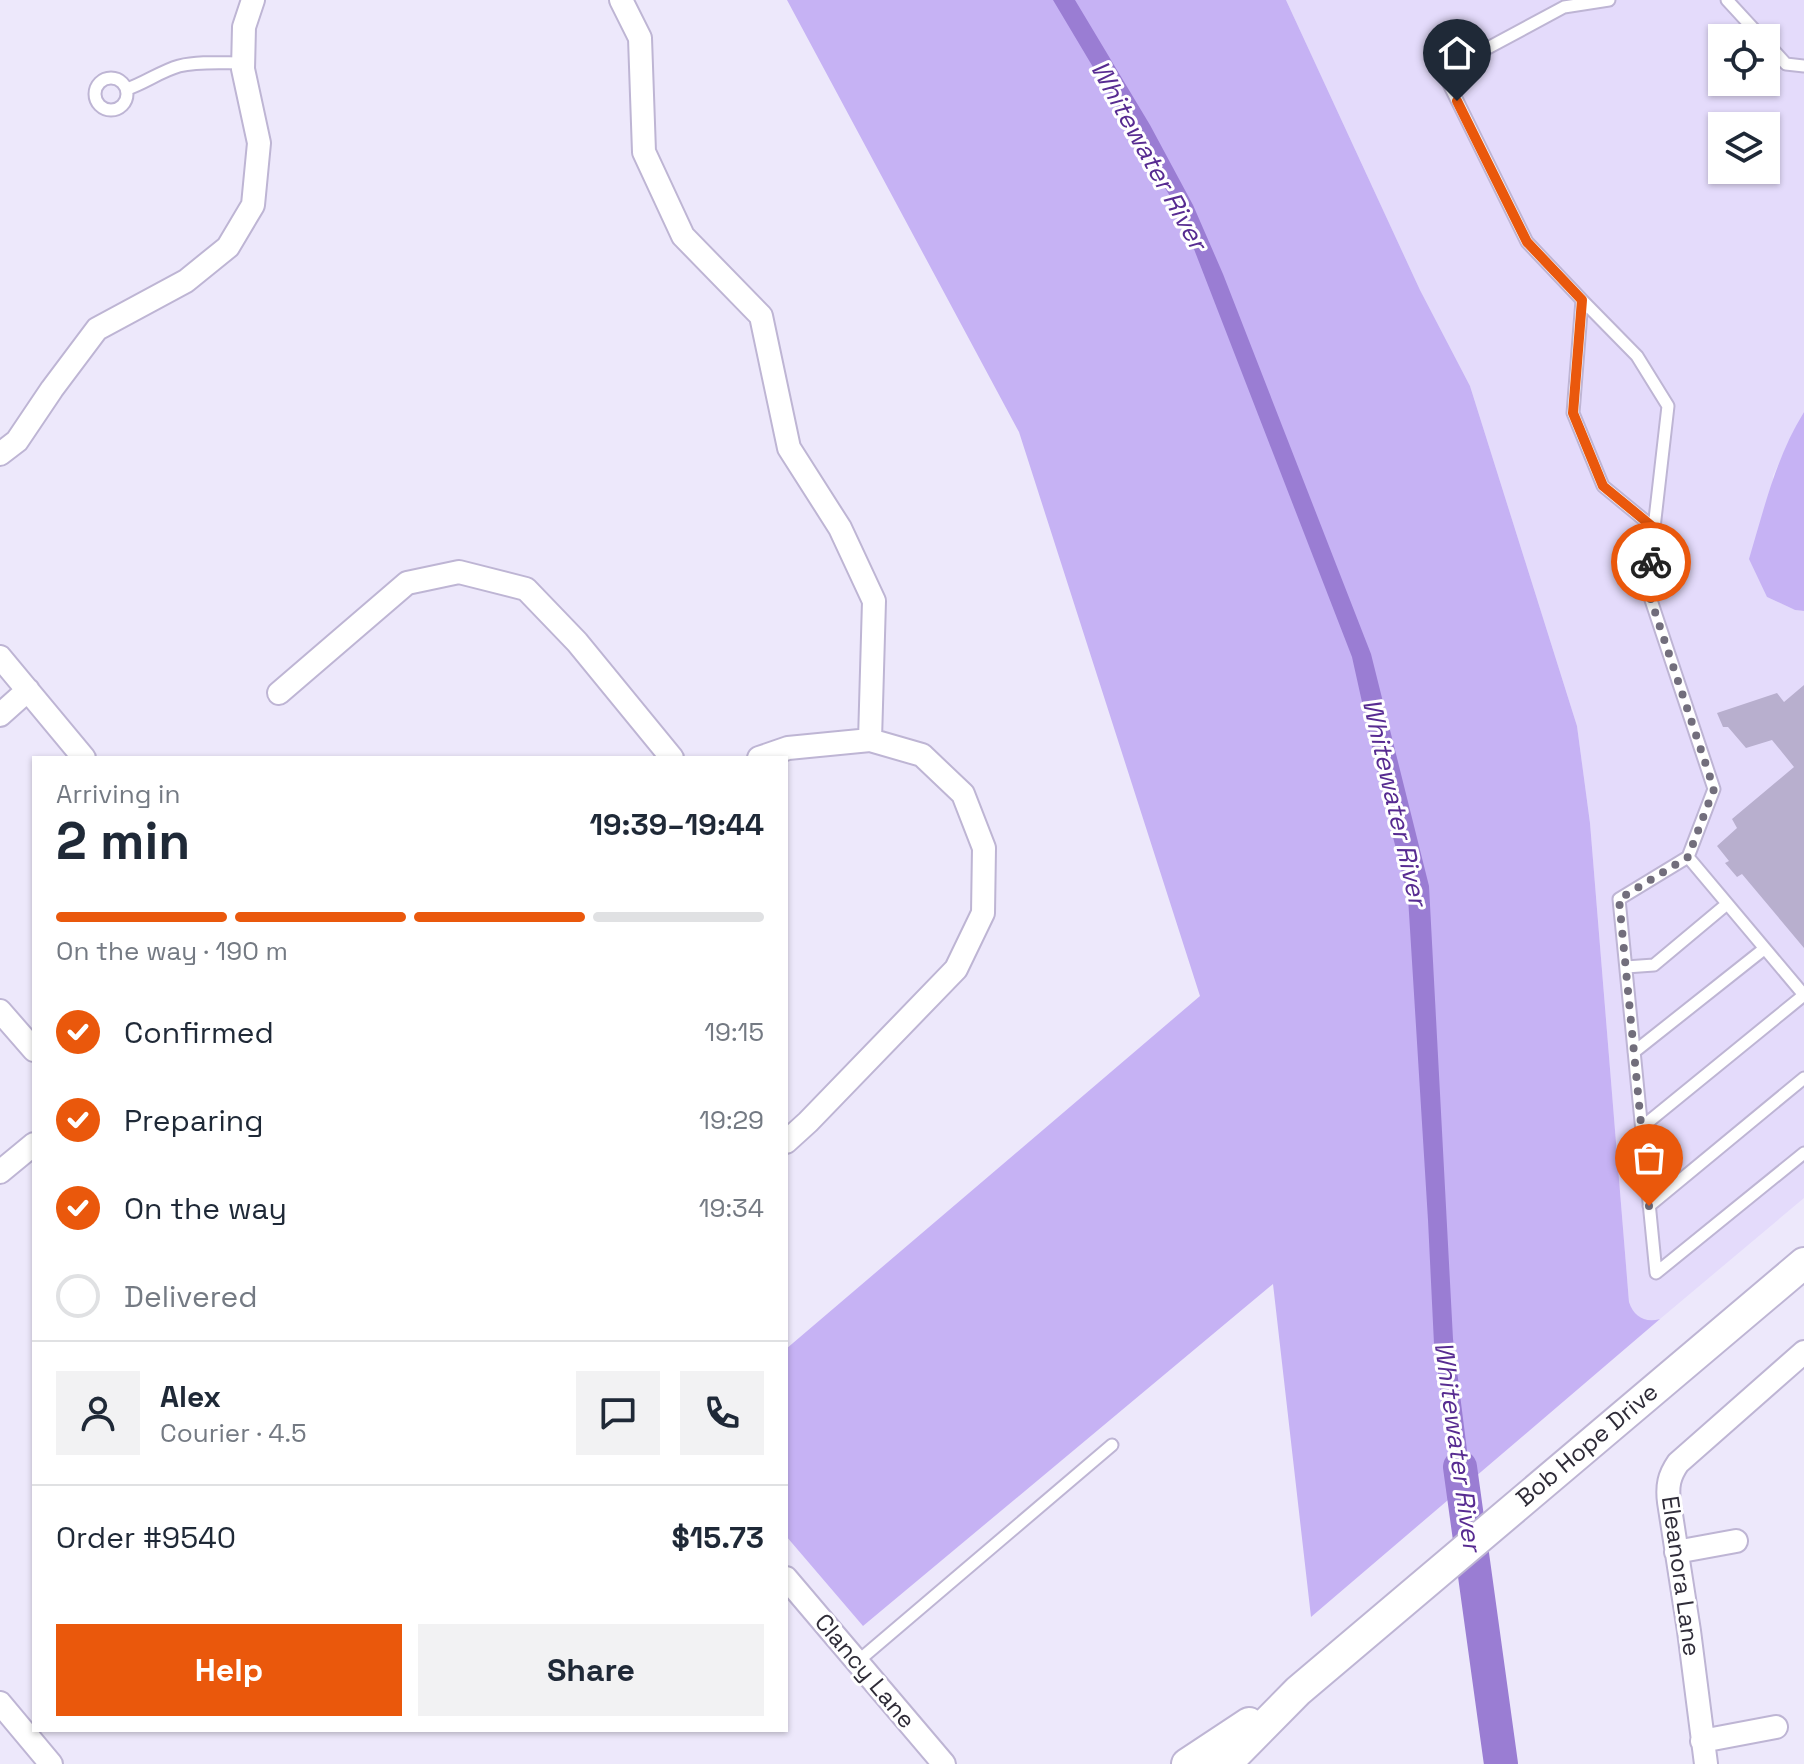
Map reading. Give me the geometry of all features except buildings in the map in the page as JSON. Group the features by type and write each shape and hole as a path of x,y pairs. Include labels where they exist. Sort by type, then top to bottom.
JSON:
{"main road":[{"name":"Bob Hope Drive","path":"1298,1691 1804,1263"},
{"path":"1187,1764 1298,1691"},
{"path":"1226,1764 1298,1691"}],"street":[{"path":"0,454 17,441 97,329 186,281 228,247 253,205 259,143 243,63 244,27 253,0"},
{"path":"621,0 640,38 644,152 683,236 761,316 789,448 840,528 874,601 870,740"},
{"path":"279,693 407,583 459,572 526,589 577,642 670,756"},
{"path":"0,657 82,756"},
{"path":"0,715 28,690"},
{"path":"765,756 788,748 870,740 922,755 963,794 984,848 983,913 956,969 788,1140"},
{"path":"0,1011 32,1048"},
{"path":"0,1172 32,1146"},
{"name":"Eleanora Lane","path":"1706,1764 1667,1492 1669,1475 1678,1463 1804,1352"},
{"path":"1676,1552 1736,1541"},
{"name":"Clancy Lane","path":"788,1580 944,1764"},
{"path":"0,1703 51,1764"},
{"path":"1702,1741 1776,1727"}],"lane":[{"path":"1609,0 1564,7 1443,72 1527,242 1637,356 1668,406 1649,594 1714,789 1688,857 1619,899 1656,1273 1804,1153"},
{"path":"1727,0 1749,24"},
{"path":"1780,57 1786,64 1804,66"},
{"path":"127,89 182,65 243,63"},
{"path":"1582,300 1573,413 1603,486 1654,528"},
{"path":"1642,1127 1804,995 1688,857"},
{"path":"1626,967 1654,965 1727,904"},
{"path":"1634,1052 1764,949"},
{"path":"1649,1206 1804,1078"},
{"path":"857,1662 1112,1445"}],"shaded area":[{"path":"787,0 1286,0 1420,290 1470,386 1577,726 1590,823 1629,1302 1641,1318 1660,1319 1311,1617 1273,1284 863,1626 788,1538 788,1347 1200,996 1019,432"},
{"path":"1286,0 1804,0 1804,412 1773,476 1767,597 1804,611 1804,1198 1660,1319 1651,1322 1640,1318 1629,1302 1590,823 1577,726 1470,386 1420,290"},
{"path":"1804,412 1804,611 1767,597 1749,559 1778,465"}],"water":[{"path":"1053,0 1075,0 1150,125 1193,205 1223,274 1371,654 1429,886 1453,1339 1474,1506 1458,1520 1434,1344 1408,897 1352,657 1180,213"}],"waterway":[{"name":"Whitewater River","path":"1460,1467 1501,1764"}],"way so far":[{"path":"1649,1206 1619,899 1688,857 1714,789 1649,594 1651,562"}],"route":[{"path":"1457,101 1527,242 1582,300 1573,413 1603,486 1654,528 1651,562"}]}
